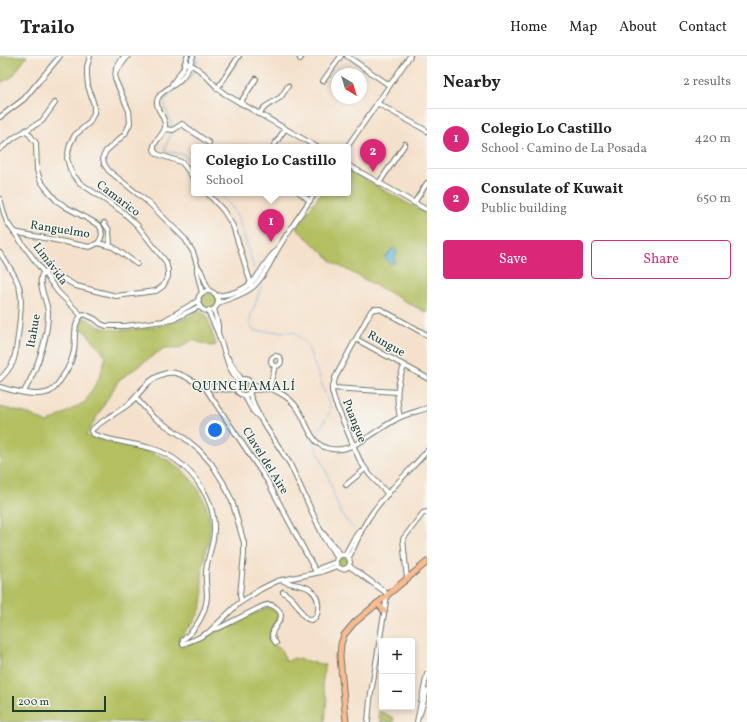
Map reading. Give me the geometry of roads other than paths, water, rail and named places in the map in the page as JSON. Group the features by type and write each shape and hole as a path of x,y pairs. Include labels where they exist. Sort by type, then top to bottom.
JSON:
{"main road":[{"path":"346,722 340,652 344,635 351,625 427,562"},
{"path":"376,604 380,606 384,612"}],"street":[{"path":"0,117 24,99 60,56"},
{"name":"Camarico","path":"44,272 52,272 76,286 116,296 156,291 163,286 168,277 166,262 137,226 123,212 80,183 70,169 67,158 70,144 75,135 89,123 94,113 94,105 88,86 87,76 87,67 90,56"},
{"path":"124,56 117,66 115,81 129,111 129,126 125,134 106,151 104,164 109,171 150,203 183,236 191,249 209,291"},
{"path":"116,72 128,56"},
{"path":"187,56 188,64"},
{"path":"191,175 181,162 159,155 155,152 154,148 155,144 165,130 164,120 157,101 160,94 180,80 193,56"},
{"path":"217,89 239,56"},
{"path":"323,81 341,56"},
{"path":"347,56 389,85"},
{"path":"349,144 410,56"},
{"path":"188,64 204,74 217,89 312,144"},
{"path":"240,103 256,79"},
{"path":"259,114 265,107 281,96 288,86"},
{"path":"0,149 26,130 42,121 55,103"},
{"path":"377,103 427,131"},
{"path":"165,130 173,130 182,124 210,143"},
{"path":"275,144 285,129"},
{"name":"Ranguelmo","path":"14,232 88,246 94,246 98,243 101,240 102,234 98,225 72,211 60,202 40,180 36,166 37,145 26,130"},
{"path":"379,183 405,144"},
{"path":"351,167 427,210"},
{"path":"414,203 427,183"},
{"path":"210,196 223,210 233,226 251,285"},
{"path":"304,196 310,201"},
{"path":"198,300 203,310 208,311 214,309 218,303 242,293 251,285 265,272 277,250 313,196"},
{"name":"Limávida","path":"0,199 6,220 14,232 62,296 81,315"},
{"path":"104,223 109,230 110,246"},
{"path":"98,243 110,246 137,264"},
{"path":"0,253 16,281 21,297 13,361 9,369 1,378"},
{"path":"165,321 198,300 202,293 197,272 197,265"},
{"name":"Itahue","path":"24,392 39,359 47,323 47,304 40,280 44,272"},
{"path":"217,296 234,292 251,285"},
{"path":"202,293 209,291 214,293 217,296 218,303"},
{"path":"0,387 32,394 42,394 52,390 67,369 72,357 74,351 76,325 81,315 84,314 95,319 101,324 116,327 178,318 200,306"},
{"name":"Puangue","path":"388,494 365,470 335,402 332,388 335,378 356,339 372,311 376,308 427,335"},
{"path":"214,309 218,325 218,333"},
{"path":"208,311 238,384 240,394 244,395 253,411 260,418 290,464 322,532 330,540 341,559 343,569 349,566"},
{"name":"Rungue","path":"356,339 427,378"},
{"path":"400,417 397,392 399,378 404,365"},
{"path":"269,389 275,366"},
{"path":"260,418 248,380 238,384 210,387 204,386 183,375 165,373 150,381 136,398 91,431 93,434 112,441 155,450 168,456 186,468 197,480 205,494 214,516 215,531 206,570 207,596 204,612 190,634 183,640 183,644 202,637 241,600 261,588 282,580 316,572 320,568 341,559 358,540 362,528 373,512 427,451"},
{"name":"Clavel del Aire","path":"204,386 268,482 316,572"},
{"path":"332,388 397,392"},
{"path":"244,395 250,389 269,389 283,395 295,405 301,413 310,434 320,444 335,449 353,445 400,417 427,410"},
{"path":"136,398 153,417 182,436 199,450 211,463 223,482 232,501 243,539 244,554 240,595 241,600"},
{"path":"346,485 365,470"},
{"path":"407,579 403,545 404,538 423,513 427,512"},
{"path":"341,559 350,562 349,566 384,591 387,595 368,708 368,722"},
{"path":"282,580 290,584 304,586 313,591 318,598 319,604 319,609 316,616 312,619 308,619 304,616 296,603 283,592"},
{"path":"212,629 219,628 263,606 272,605 277,608 281,615 280,621 272,633 272,638 276,643"},
{"path":"418,720 427,674"},
{"path":"418,720 427,691"}],"water":[{"path":"391,249 394,249 397,252 394,258 395,262 393,264 384,257 389,254"}],"waterway":[{"path":"196,65 198,56"},
{"path":"172,127 165,102 170,94 190,78 194,69"},
{"path":"172,132 165,148 166,152 183,154 191,164"},
{"path":"222,196 233,208 240,223 254,268"},
{"path":"261,285 250,318 250,325 254,331 294,332 307,344 331,410 318,432"},
{"path":"313,441 340,511 348,523 354,528"}],"place":[{"name":"Consulate of Kuwait","path":"373,172"},
{"name":"Colegio Lo Castillo","path":"271,242"}],"district":[{"name":"QUINCHAMALÍ","path":"244,387"}]}
